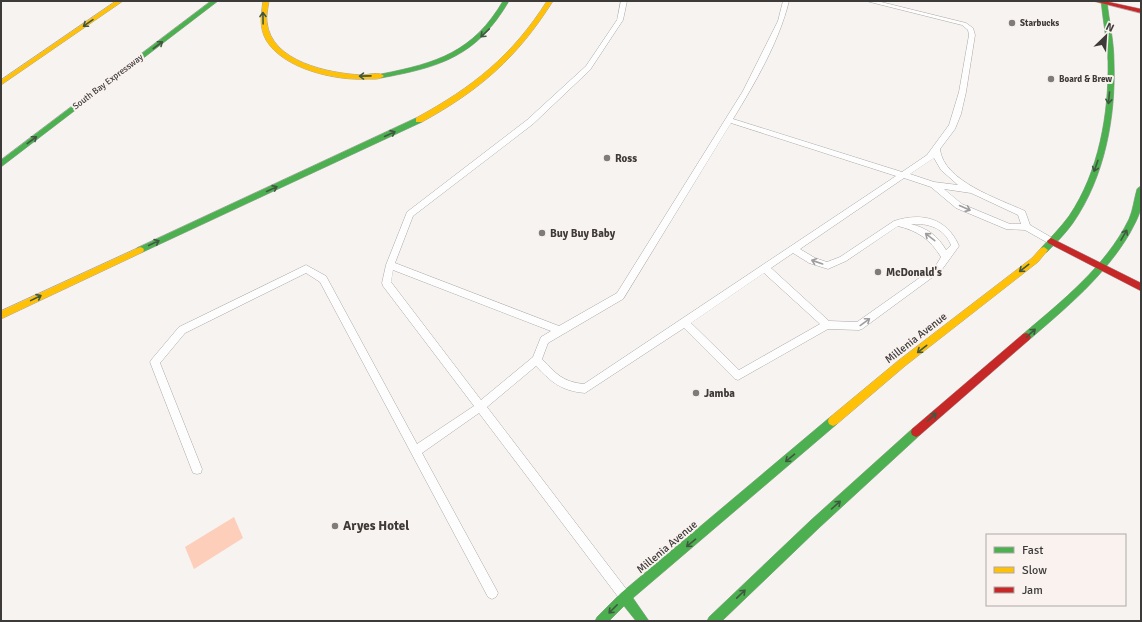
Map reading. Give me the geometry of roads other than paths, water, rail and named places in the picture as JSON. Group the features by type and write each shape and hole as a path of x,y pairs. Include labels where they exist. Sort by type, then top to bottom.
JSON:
{"main road":[{"path":"1,83 120,1"},
{"name":"South Bay Expressway","path":"1,164 215,1"},
{"path":"266,1 263,12 264,29 272,44 287,58 320,72 362,77 409,71 457,54 473,43 490,28 506,1"},
{"path":"1,315 400,130 440,108 484,78 515,51 535,26 550,1"},
{"path":"1102,2 1141,11"},
{"name":"Millenia Avenue","path":"601,621 625,597 902,363 1035,260 1074,216 1086,195 1100,153 1106,128 1111,70 1102,2"},
{"path":"713,621 951,400 1082,289 1102,267 1119,243 1132,220 1141,190"},
{"path":"1052,241 1141,287"},
{"path":"625,597 643,621"}],"lane":[{"path":"624,1 620,20 588,68 530,122 410,214 390,265 386,283 625,597"},
{"path":"416,451 480,407 538,360 544,340 620,296 750,84 781,21 786,1"},
{"path":"538,360 558,383 572,388 585,389 766,269 772,262 930,157 936,147 953,127 966,69 972,35 971,29 964,24 869,1"},
{"path":"729,120 904,174 934,185 974,190"},
{"path":"936,147 938,158 945,170 974,190 1022,213 1026,227"},
{"path":"934,185 959,206 1009,227 1026,227 1052,241"},
{"path":"684,322 738,376 827,325 859,326 938,269 955,246 952,235 942,227 927,220 910,220 897,223 843,259 828,266 812,261 793,249"},
{"path":"897,223 915,227 933,238 946,257"},
{"path":"390,265 561,330"},
{"path":"766,269 827,325"},
{"path":"197,469 155,362 182,330 306,270 323,280 492,594"}],"place":[{"name":"Starbucks","path":"1012,23"},
{"name":"Board & Brew","path":"1051,79"},
{"name":"Ross","path":"607,158"},
{"name":"Buy Buy Baby","path":"542,233"},
{"name":"McDonald's","path":"878,272"},
{"name":"Jamba","path":"696,393"},
{"name":"Aryes Hotel","path":"335,526"}]}
